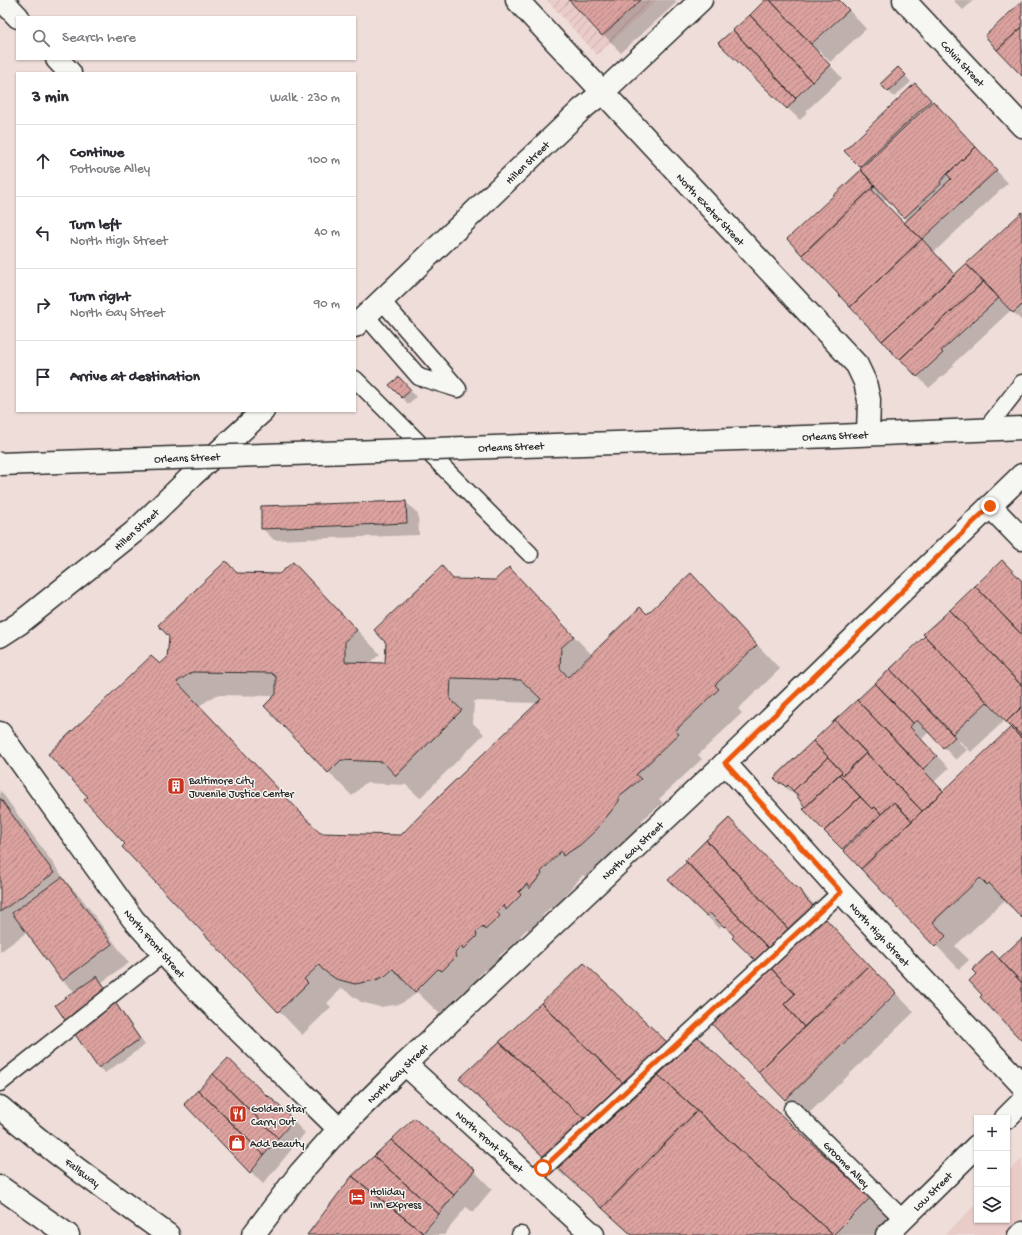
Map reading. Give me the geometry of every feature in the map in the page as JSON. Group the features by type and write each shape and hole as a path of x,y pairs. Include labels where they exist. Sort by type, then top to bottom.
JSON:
{"main road":[{"path":"2,0 17,16"},
{"name":"North Exeter Street","path":"517,0 602,93 858,365 865,382 868,395 868,434"},
{"name":"Hillen Street","path":"361,321 582,109 602,93 701,0"},
{"name":"Colvin Street","path":"904,0 1022,126"},
{"path":"58,60 69,72"},
{"name":"Hillen Street","path":"0,636 20,623 134,532 262,412"},
{"name":"Orleans Street","path":"0,464 1022,428"},
{"name":"North Gay Street","path":"253,1235 300,1173 339,1129 405,1064 725,763 1022,475"},
{"path":"990,506 1022,539"},
{"name":"North Front Street","path":"0,733 133,919 163,954 230,1023 339,1129"},
{"name":"North High Street","path":"725,763 841,892 1022,1085"},
{"name":"North Front Street","path":"405,1064 593,1235"},
{"path":"1009,1115 1022,1102"},
{"name":"Fallsway","path":"0,1106 24,1128 59,1155 168,1235"},
{"name":"Low Street","path":"887,1235 974,1149"},
{"path":"0,1187 68,1235"}],"lane":[{"path":"361,321 419,377 458,389 448,375 382,301"},
{"path":"356,380 530,554"},
{"path":"986,429 1022,383"},
{"path":"532,1179 841,892"},
{"path":"0,1083 163,954"},
{"name":"Groome Alley","path":"792,1109 903,1219"},
{"path":"1016,1235 1022,1230"}],"shaded area":[{"path":"547,0 657,0 597,55"},
{"path":"1022,1158 1022,1235 945,1235 974,1206 974,1223 1010,1223 1010,1170"}],"building":[{"path":"569,0 641,0 602,36"},
{"path":"765,0 770,0 830,65 812,82 750,15"},
{"path":"770,0 839,0 849,10 811,44"},
{"path":"1022,1 1022,27 997,50 985,36"},
{"path":"750,15 812,82 795,98 733,30"},
{"path":"1022,27 1022,76 997,50"},
{"path":"733,30 796,99 787,109 718,43"},
{"path":"898,67 906,75 888,92 880,84"},
{"path":"915,83 931,100 860,167 844,151"},
{"path":"933,101 976,147 947,174 940,182 941,184 904,218 860,169"},
{"path":"976,147 997,170 922,239 904,223 951,179 947,174"},
{"path":"861,170 875,185 802,255 787,239"},
{"path":"875,185 872,190 922,239 850,307 802,255"},
{"path":"1022,212 1022,305 1013,313 966,264"},
{"path":"922,239 955,275 882,341 850,307"},
{"path":"966,264 984,281 899,360 882,341"},
{"path":"984,281 999,298 941,351 943,353 917,377 900,359"},
{"path":"399,377 411,390 402,398 389,385"},
{"path":"406,501 407,523 261,529 261,506"},
{"path":"1002,560 1022,581 1022,635 975,586"},
{"name":"Baltimore City Juvenile Justice Center","path":"226,561 237,573 279,574 293,562 357,630 345,641 345,662 385,663 386,643 374,630 442,566 453,579 495,580 509,567 574,636 561,648 560,668 568,677 640,607 647,614 691,573 757,645 715,685 719,689 675,731 679,734 636,775 641,779 619,796 619,801 597,829 580,845 563,856 561,851 541,872 542,874 529,889 527,884 519,892 521,895 506,910 504,905 497,912 500,916 485,930 483,926 476,932 477,936 463,950 462,946 455,953 456,957 442,971 438,969 415,992 393,969 385,976 376,980 355,984 336,979 323,970 319,965 304,979 308,983 278,1012 122,847 125,844 84,800 88,797 48,754 151,656 160,664 167,658 169,637 158,625","holes":["192,672 271,673 276,677 276,694 264,706 328,773 341,760 383,762 396,776 462,710 450,699 451,678 521,680 541,699 442,793 401,835 320,833 177,682"]},
{"path":"975,586 1022,635 1022,686 950,610"},
{"path":"950,610 1022,686 1022,707 1007,721 1022,736 1022,739 923,634"},
{"path":"925,636 987,702 953,734 890,669"},
{"path":"890,669 955,737 943,748 917,720 913,723 875,683"},
{"path":"875,683 913,723 910,727 937,756 923,769 857,700"},
{"path":"857,700 943,791 922,811 835,720"},
{"path":"1022,707 1022,736 1007,721"},
{"path":"835,720 866,753 843,775 841,773 842,772 813,741"},
{"path":"1011,727 1022,739 1022,918 989,883 987,885 980,878 933,922 946,936 935,947 861,869"},
{"path":"813,741 828,757 793,791 788,785 786,787 781,782 780,784 774,778"},
{"path":"866,753 922,811 912,821 894,802 881,814 875,807 872,809 839,774 841,773 843,775"},
{"path":"828,757 842,772 805,807 796,796 798,795 793,791"},
{"path":"839,774 860,797 824,831 803,809"},
{"path":"860,797 872,809 875,807 881,814 842,849 824,831"},
{"path":"0,798 54,873 0,912"},
{"path":"894,802 912,821 861,869 843,850"},
{"path":"729,818 792,884 801,890 806,899 814,907 789,930 706,840"},
{"path":"706,840 789,930 769,949 685,861"},
{"path":"687,862 769,949 756,961 732,938 734,936 725,926 724,927 710,913 706,916 668,880"},
{"path":"62,877 112,944 62,981 12,913"},
{"path":"824,917 869,965 804,1027 784,1004 795,994 771,968"},
{"path":"1022,938 1022,983 999,959"},
{"path":"992,951 1022,983 1022,1041 980,997 982,995 969,981 976,974 972,970"},
{"path":"584,963 668,1043 625,1085 541,1003"},
{"path":"869,965 896,993 785,1100 758,1072"},
{"path":"771,968 795,994 784,1004 804,1027 758,1072 712,1024"},
{"path":"97,976 140,1039 98,1068 55,1005"},
{"path":"541,1003 625,1085 587,1121 499,1042"},
{"path":"698,1037 870,1198 833,1235 658,1075"},
{"path":"499,1042 587,1121 546,1159 459,1079"},
{"path":"228,1058 294,1120 278,1138 213,1074"},
{"name":"Golden Star Carry Out","path":"213,1074 278,1138 264,1155 198,1090"},
{"path":"658,1075 697,1111 602,1208 558,1168"},
{"name":"Add Beauty","path":"198,1090 264,1155 250,1173 184,1104"},
{"path":"697,1111 833,1235 632,1235 602,1208"},
{"path":"414,1118 475,1170 454,1195 391,1140"},
{"path":"391,1140 454,1195 439,1214 374,1156"},
{"path":"374,1156 439,1214 423,1233 352,1176"},
{"name":"Holiday Inn Express","path":"352,1176 423,1233 425,1235 307,1235"}],"place":[{"name":"Baltimore City Juvenile Justice Center","path":"176,786"},
{"name":"Golden Star Carry Out","path":"238,1114"},
{"name":"Add Beauty","path":"237,1143"},
{"name":"Holiday Inn Express","path":"357,1197"}],"route":[{"path":"543,1168 841,892 725,763 990,506"}]}
